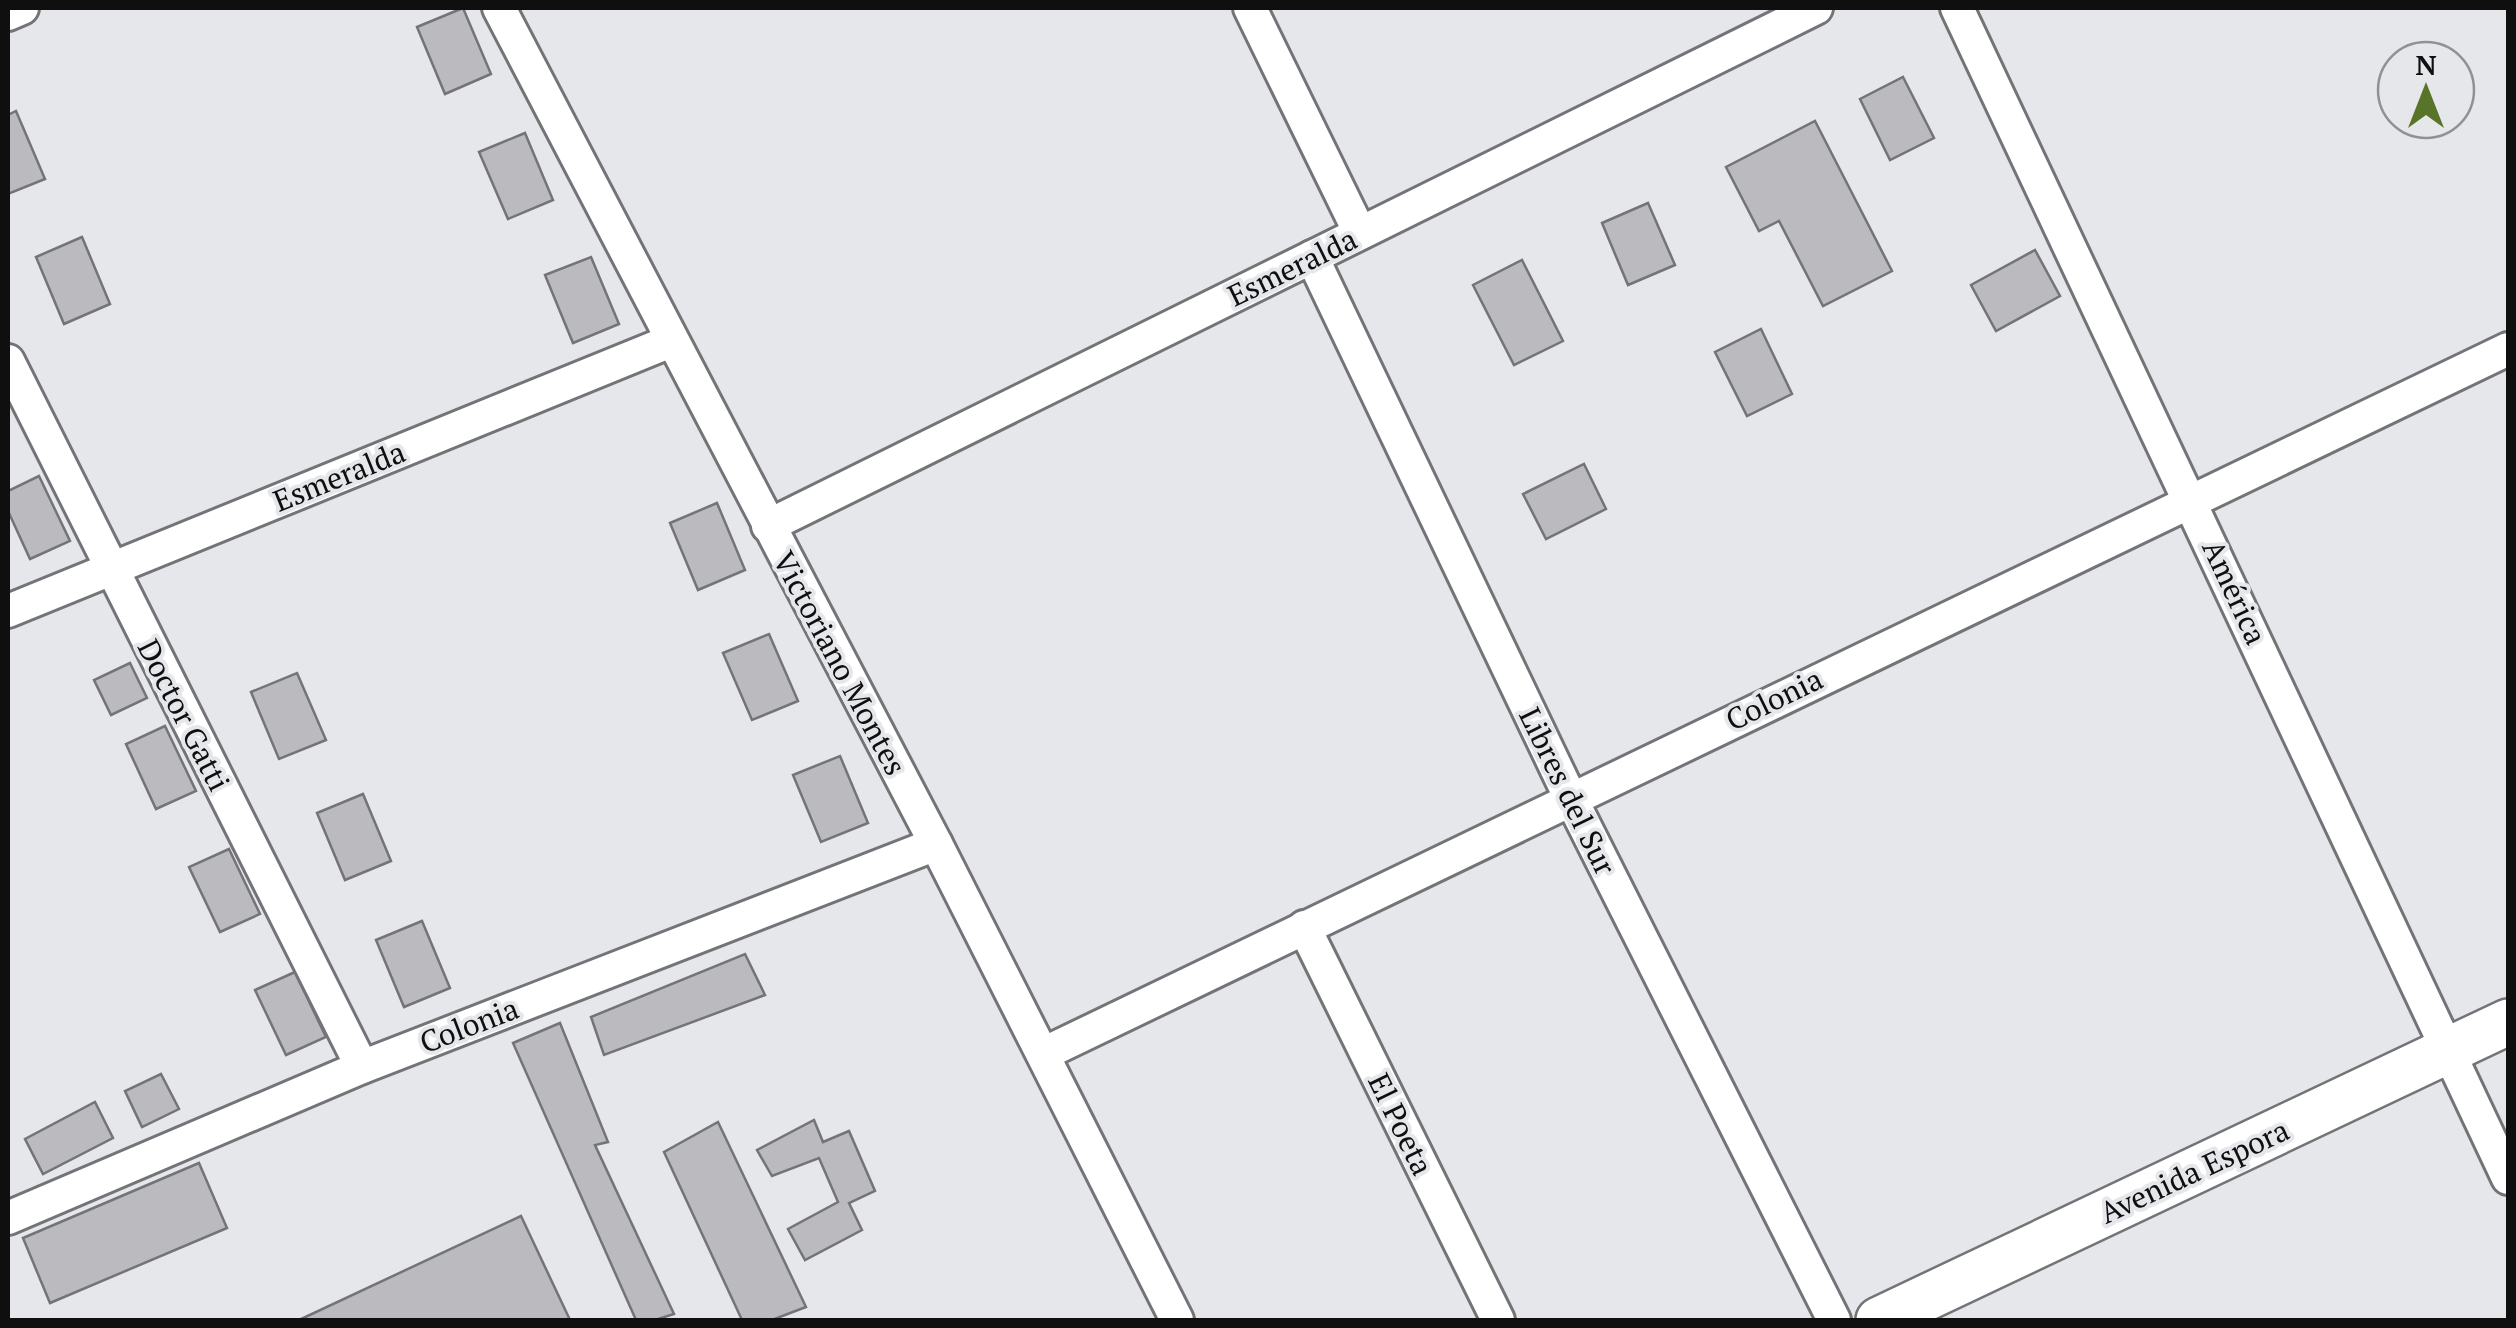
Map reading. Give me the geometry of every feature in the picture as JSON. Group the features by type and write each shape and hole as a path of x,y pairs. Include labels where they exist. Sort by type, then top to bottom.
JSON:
{"main road":[{"name":"Avenida Espora","path":"1879,1320 2508,1022"}],"street":[{"path":"8,14 22,8"},
{"name":"Victoriano Montes","path":"499,8 936,844 1177,1320"},
{"path":"1250,8 1360,233"},
{"name":"Esmeralda","path":"768,526 1816,8"},
{"name":"América","path":"1958,8 2508,1178"},
{"name":"Libres del Sur","path":"1312,257 1570,797 1834,1320"},
{"name":"Esmeralda","path":"8,611 671,341"},
{"name":"Colonia","path":"1042,1054 2508,349"},
{"name":"Doctor Gatti","path":"8,361 362,1067"},
{"name":"Colonia","path":"8,1218 362,1067 936,844"},
{"name":"El Poeta","path":"1304,926 1498,1320"}],"building":[{"path":"463,8 491,74 445,94 417,27"},
{"path":"1903,77 1934,138 1890,160 1860,99"},
{"path":"16,111 45,179 8,194 8,115"},
{"path":"1815,121 1892,271 1823,306 1779,221 1759,231 1726,167"},
{"path":"525,133 553,200 508,219 479,152"},
{"path":"1648,203 1675,265 1628,285 1602,223"},
{"path":"82,237 110,304 64,324 36,257"},
{"path":"2035,250 2060,296 1996,331 1971,285"},
{"path":"591,257 619,324 573,343 545,275"},
{"path":"1522,260 1563,341 1514,365 1473,285"},
{"path":"1761,329 1792,394 1747,416 1715,352"},
{"path":"1584,464 1606,509 1546,539 1523,494"},
{"path":"39,476 70,541 30,559 8,511 8,491"},
{"path":"717,503 745,570 698,590 670,523"},
{"path":"769,634 798,701 752,720 723,653"},
{"path":"130,663 147,698 111,715 94,680"},
{"path":"297,673 326,740 279,759 251,692"},
{"path":"165,726 196,791 156,809 126,744"},
{"path":"840,756 868,823 821,842 793,775"},
{"path":"363,794 391,861 345,880 317,813"},
{"path":"229,849 260,914 220,932 189,867"},
{"path":"422,921 450,988 404,1007 376,940"},
{"path":"745,954 765,995 604,1055 591,1017"},
{"path":"295,972 326,1037 286,1055 255,990"},
{"path":"560,1023 608,1142 595,1145 674,1314 636,1320 513,1043"},
{"path":"161,1074 179,1109 142,1127 125,1091"},
{"path":"95,1102 113,1138 43,1174 25,1139"},
{"path":"814,1120 823,1142 849,1131 875,1191 849,1203 862,1230 805,1260 788,1229 838,1202 819,1158 772,1176 757,1150"},
{"path":"718,1122 806,1307 772,1320 742,1320 664,1152"},
{"path":"199,1163 227,1228 50,1303 23,1238"},
{"path":"521,1216 570,1320 299,1320"}]}
